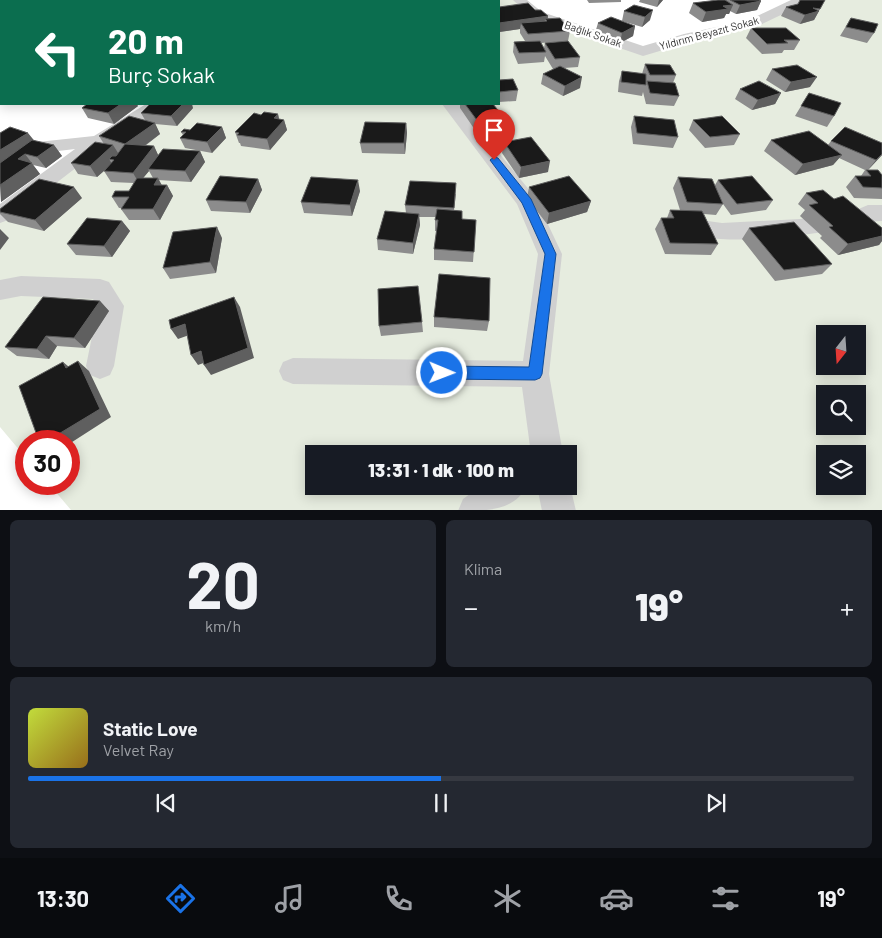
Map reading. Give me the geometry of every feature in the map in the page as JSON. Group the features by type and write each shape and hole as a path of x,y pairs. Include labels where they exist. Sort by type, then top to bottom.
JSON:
{"street":[{"name":"Bağlık Sokak","path":"519,0 537,15 643,51"},
{"name":"Yıldırım Beyazıt Sokak","path":"643,51 689,37 753,23 802,0"},
{"path":"0,215 100,140 156,105"},
{"path":"451,105 527,202 550,254 535,374 546,445"},
{"path":"0,152 100,140"},
{"path":"678,225 728,231 800,227 853,220 868,214 882,213"},
{"path":"0,290 21,286 100,289 111,306 100,366"},
{"path":"293,371 535,374"},
{"path":"475,510 497,495"},
{"path":"556,495 559,510"}],"shaded area":[{"path":"500,0 519,0 537,15 643,51 753,23 801,0 882,0 882,510 71,510 58,495 80,495 80,430 15,430 15,445 0,427 0,215 157,105 500,105"}],"building":[{"path":"725,0 733,5 723,6 728,9 706,12 693,3"},
{"path":"730,0 759,0 761,1 740,5"},
{"path":"800,0 825,0 820,9 813,8 819,11 805,15 786,7 798,4"},
{"path":"528,3 535,10 541,10 548,16 500,23 500,7"},
{"path":"634,5 653,10 645,17 624,11"},
{"path":"611,17 635,26 622,33 598,23"},
{"path":"560,18 570,31 528,34 521,23 547,21 545,19"},
{"path":"851,18 878,24 874,33 846,27"},
{"path":"751,28 786,28 800,40 784,40 788,43 767,44"},
{"path":"540,41 546,52 519,53 514,42"},
{"path":"568,41 580,57 555,59 545,43"},
{"path":"645,64 670,65 676,75 650,75"},
{"path":"797,65 817,77 791,82 772,69"},
{"path":"560,66 582,77 565,86 543,74"},
{"path":"622,71 646,74 646,85 621,82"},
{"path":"513,79 518,90 500,92 500,80"},
{"path":"647,81 675,83 679,96 650,93"},
{"path":"759,81 781,93 758,100 740,89"},
{"path":"809,93 841,103 834,116 801,106"},
{"path":"86,105 120,105 108,113 82,108"},
{"path":"149,105 182,105 171,116 141,113"},
{"path":"466,105 494,105 501,114 476,119"},
{"path":"264,112 278,114 274,118 284,120 267,139 237,135 239,133 235,132 254,113 261,115"},
{"path":"129,116 155,123 125,144 99,136"},
{"path":"634,116 674,120 678,137 637,133"},
{"path":"722,116 740,134 710,137 693,120"},
{"path":"365,122 406,123 404,143 360,143"},
{"path":"197,123 222,127 207,142 180,138 186,132 181,132 184,129 190,130"},
{"path":"10,127 28,133 0,150 0,133"},
{"path":"845,127 882,143 882,154 876,160 831,141"},
{"path":"809,131 842,155 803,164 771,140"},
{"path":"531,137 550,161 521,167 504,142"},
{"path":"32,140 54,145 37,157 25,154 18,159 32,163 0,185 0,163"},
{"path":"95,142 113,145 90,166 71,163"},
{"path":"125,144 154,146 133,173 104,171 114,160 109,159 112,156 116,156"},
{"path":"163,149 200,151 185,171 148,169"},
{"path":"866,170 878,170 882,175 882,188 863,187 855,176 871,176"},
{"path":"220,176 258,179 246,202 206,200"},
{"path":"569,176 591,201 549,213 529,187"},
{"path":"752,176 773,200 737,204 718,180"},
{"path":"311,177 358,180 350,205 301,202"},
{"path":"678,177 712,179 723,204 687,202"},
{"path":"137,178 158,178 154,185 167,185 153,209 121,209 129,197 112,197 115,191 129,191"},
{"path":"39,179 74,187 35,220 0,212 0,209"},
{"path":"410,181 456,183 454,208 405,205"},
{"path":"823,190 834,199 843,196 882,228 882,236 848,244 829,227 833,226 809,205 818,203 806,193"},
{"path":"437,209 462,211 462,219 476,220 474,252 434,249 438,220 435,220"},
{"path":"670,210 702,211 718,244 670,243 661,218 674,218"},
{"path":"385,211 419,214 413,243 377,239"},
{"path":"87,218 122,221 104,246 67,244"},
{"path":"794,222 832,264 784,270 749,228"},
{"path":"217,227 210,262 163,268 173,232"},
{"path":"439,274 490,278 489,321 434,317"},
{"path":"418,286 422,322 379,326 378,289"},
{"path":"43,297 100,301 74,338 46,336 37,349 5,347"},
{"path":"234,297 248,348 204,365 201,351 191,355 185,324 171,329 169,320"},
{"path":"78,361 100,409 65,430 35,430 19,386 63,362 66,368"}],"route":[{"path":"442,373 535,374 550,254 527,202 494,160"}]}
